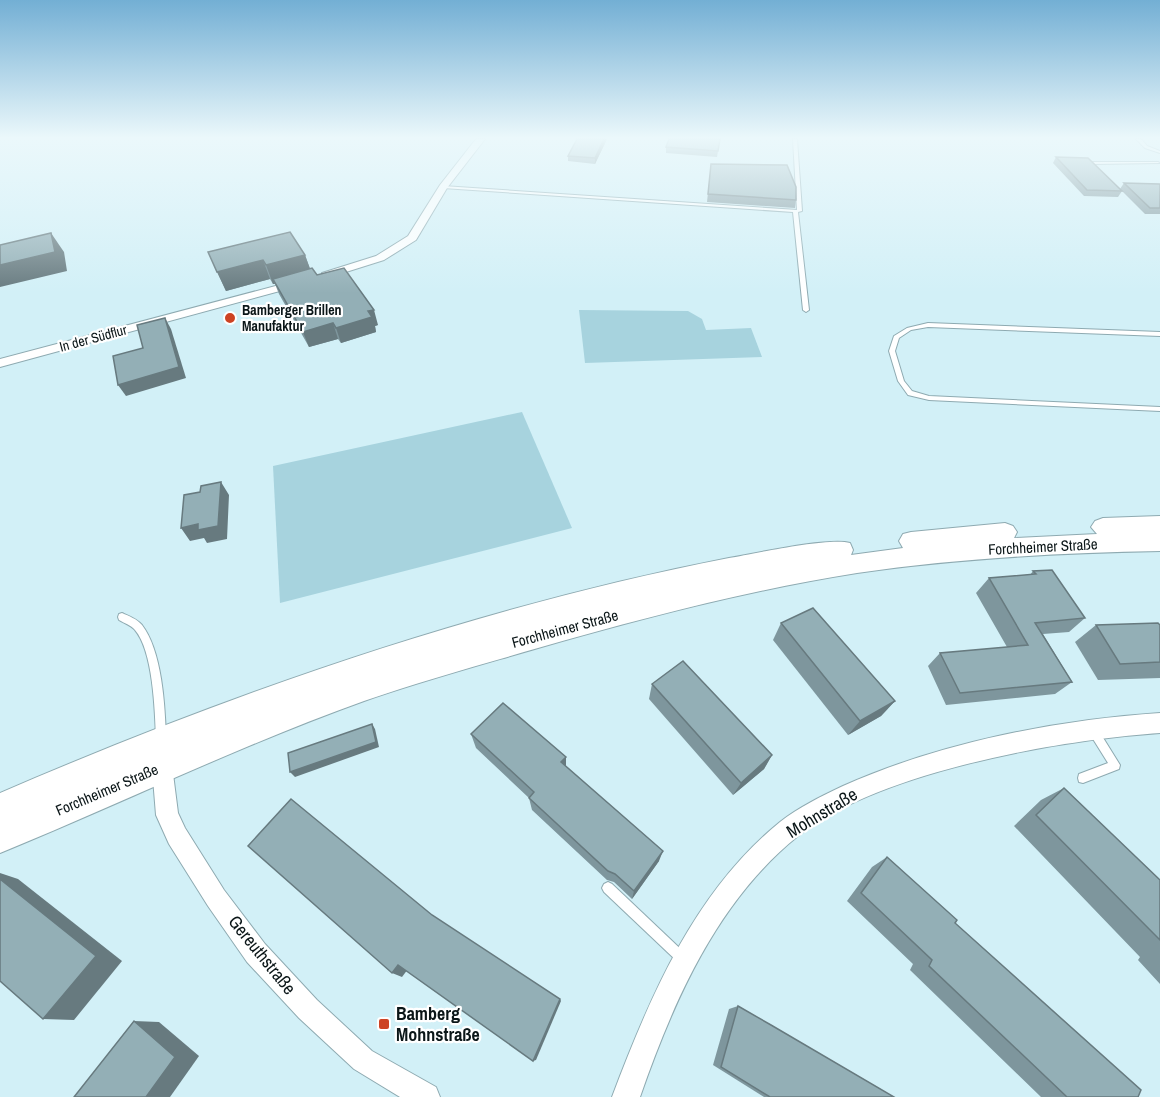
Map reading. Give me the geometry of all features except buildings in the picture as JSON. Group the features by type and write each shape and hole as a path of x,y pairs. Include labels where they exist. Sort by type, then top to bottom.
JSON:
{"street":[{"name":"In der Südflur","path":"0,363 354,268 372,261 400,247 412,238 442,190"},
{"name":"Forchheimer Straße","path":"0,837 256,704 350,671 518,619 661,583 800,556 950,536 1160,525"},
{"name":"Forchheimer Straße","path":"0,809 351,693 526,640 676,599 818,570 895,559 1046,545 1160,542"},
{"name":"Mohnstraße","path":"626,1097 666,997 700,933 743,874 791,828 848,794 922,765 1093,730 1160,723"},
{"name":"Gereuthstraße","path":"162,754 167,815 177,836 216,898 256,953 308,1009 363,1060 426,1097"}],"lane":[{"path":"475,190 795,212 800,211 799,190"},
{"path":"795,212 806,310"},
{"path":"1160,334 927,326 909,329 896,337 892,351 901,381 910,393 929,398 1160,409"},
{"path":"122,617 138,626 148,646 157,687 162,754"},
{"path":"1083,778 1115,765 1093,730"},
{"path":"608,888 685,960"}],"shaded area":[{"path":"579,310 688,311 702,319 706,330 751,328 762,357 585,363"},
{"path":"522,412 572,528 280,603 273,466"}],"place":[{"name":"Bamberger Brillen Manufaktur","path":"230,318"},
{"name":"Bamberg Mohnstraße","path":"384,1024"}]}
